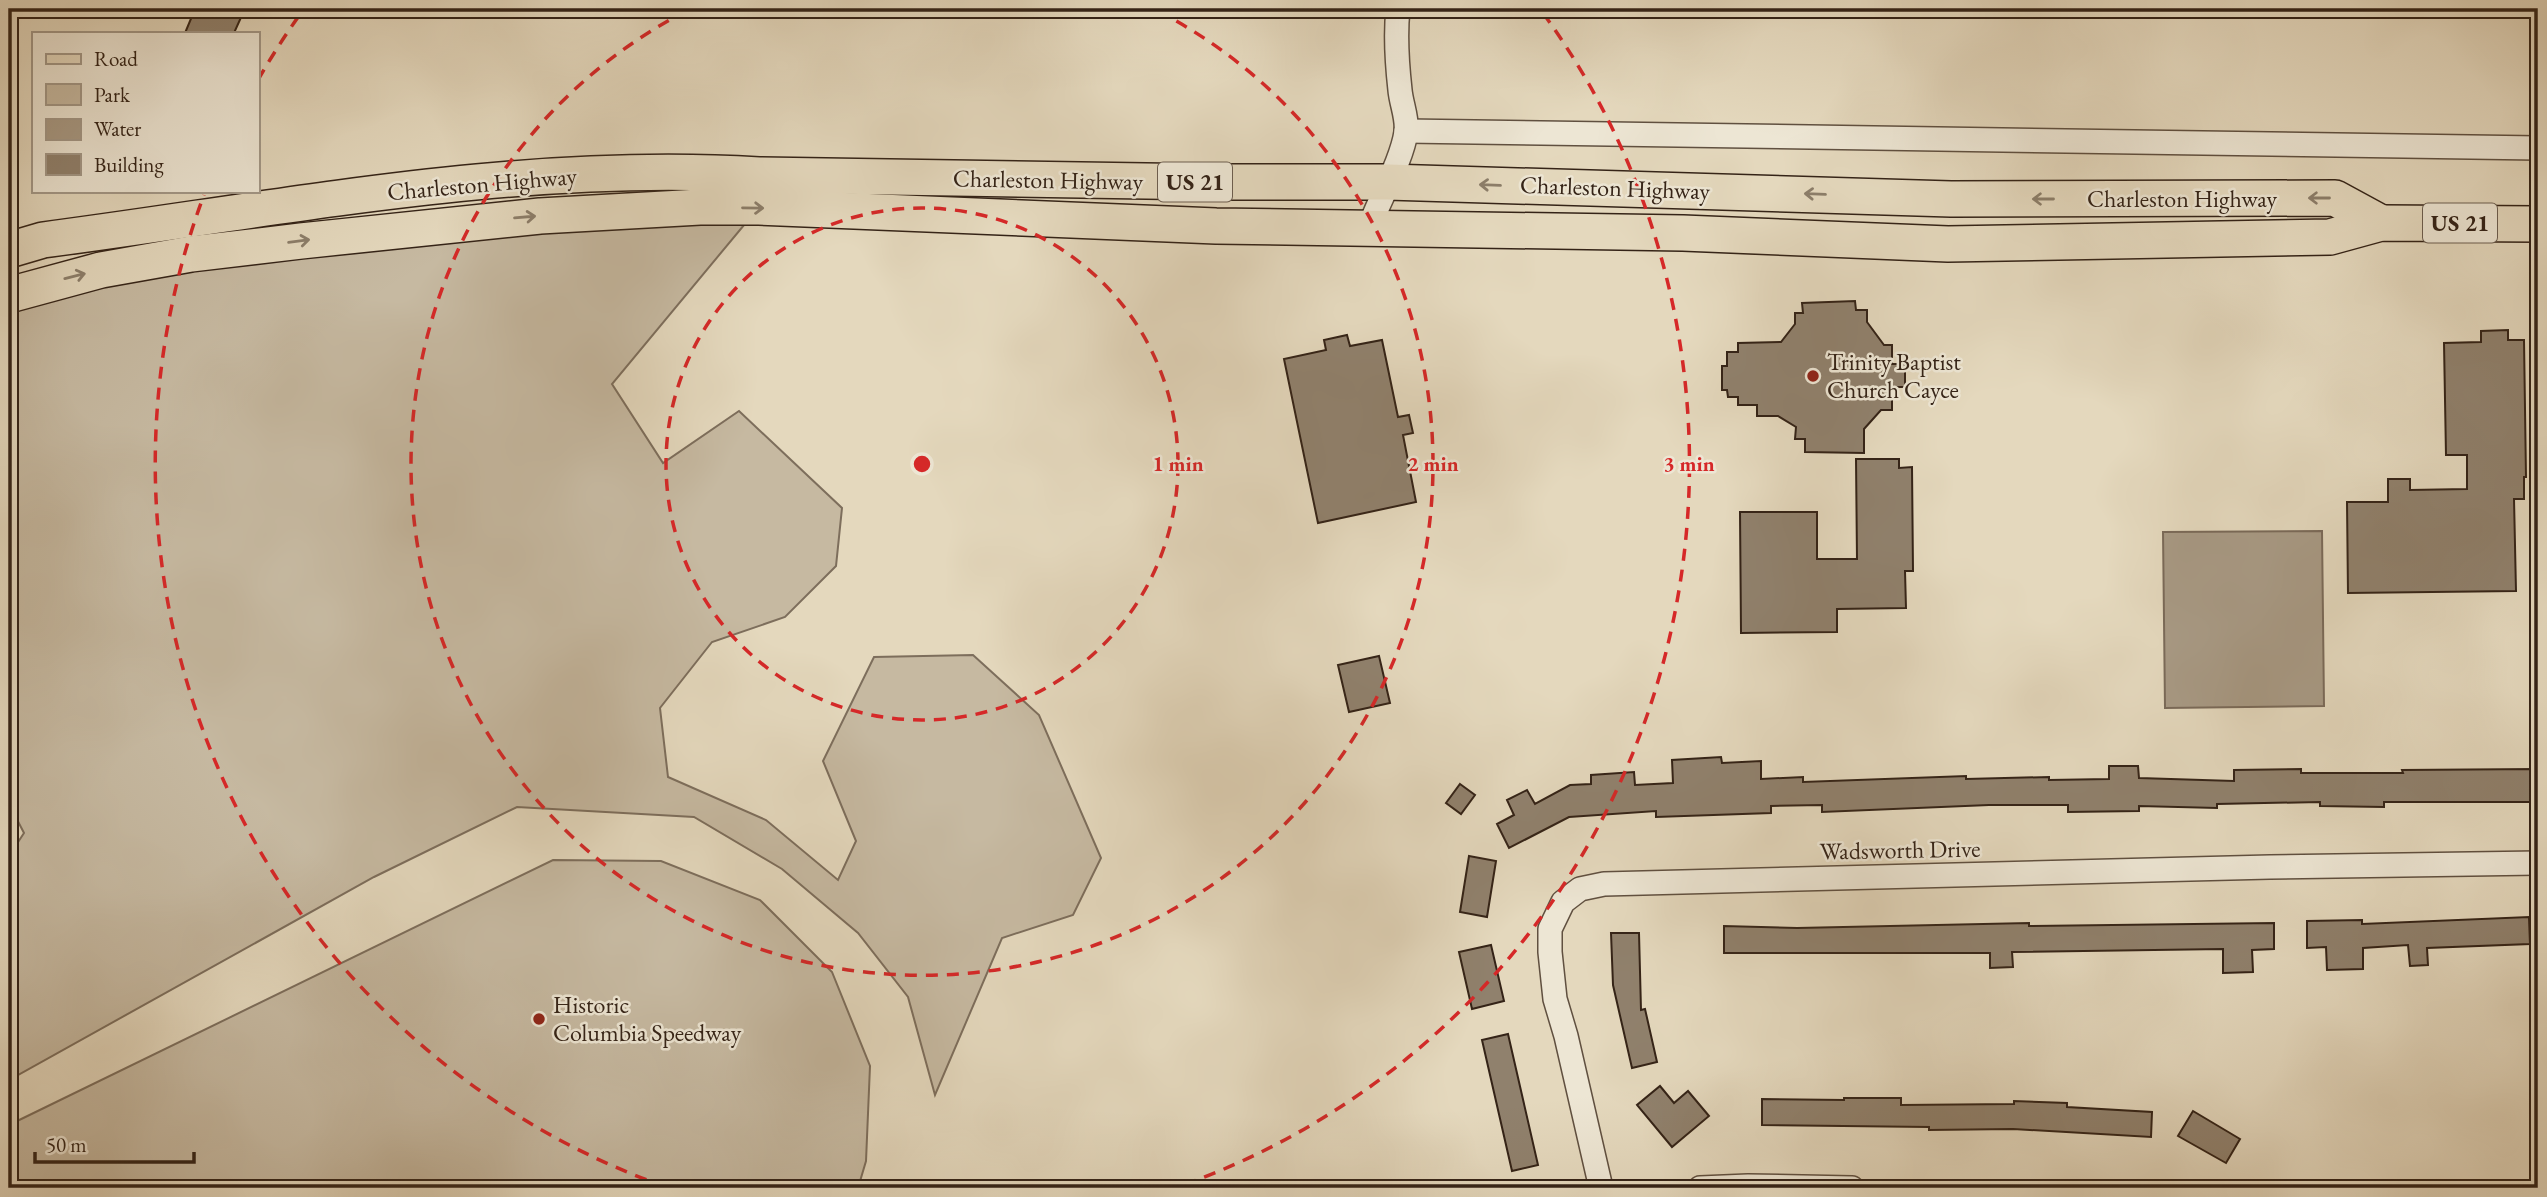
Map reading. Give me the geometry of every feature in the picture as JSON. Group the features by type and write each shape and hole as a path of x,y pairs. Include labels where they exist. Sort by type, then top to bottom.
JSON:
{"main road":[{"name":"Charleston Highway","path":"9,250 43,240 299,202 543,176 704,171 760,175 1211,183 1388,182 1951,199 2335,198 2381,223"},
{"name":"Charleston Highway","path":"9,295 90,273 191,254 457,223 647,210 759,207 1216,226 1683,233 1948,244 2330,237 2381,223 2538,224"}],"street":[{"path":"1369,228 1406,131 1396,44 1398,9"},
{"path":"1406,131 2538,148"},
{"name":"Wadsworth Drive","path":"1601,1188 1551,976 1550,929 1563,902 1580,889 1604,884 2538,863"},
{"path":"1700,1188 1852,1188"}],"green space":[{"path":"759,207 612,384 663,463 739,411 842,508 836,566 785,617 712,642 660,708 668,777 766,820 838,880 856,841 823,761 874,657 973,655 1039,715 1101,858 1073,915 1002,938 935,1095 908,997 858,933 782,869 694,817 517,807 374,877 9,1080 9,856 24,833 9,804 9,295 67,278"},
{"name":"Historic Columbia Speedway","path":"553,860 661,861 760,900 832,972 870,1066 866,1161 858,1188 9,1188 9,1125"}],"water":[{"path":"2322,531 2324,706 2165,708 2163,532"}],"building":[{"path":"195,9 207,9 221,15 224,9 243,13 234,32 185,32"},
{"name":"Trinity Baptist Church Cayce","path":"1855,301 1856,310 1867,310 1867,322 1884,345 1892,345 1892,364 1905,364 1905,387 1892,387 1892,410 1881,410 1864,429 1864,453 1805,452 1805,439 1795,439 1796,427 1778,416 1757,416 1757,405 1738,405 1738,397 1728,397 1727,390 1722,390 1722,366 1727,366 1727,352 1738,352 1738,343 1781,342 1795,324 1795,313 1803,313 1802,303"},
{"path":"2508,330 2508,340 2524,340 2526,477 2524,499 2514,499 2516,591 2348,593 2347,502 2388,502 2388,479 2410,479 2410,490 2467,489 2467,455 2446,455 2444,343 2481,342 2481,331"},
{"path":"1347,335 1350,346 1382,340 1398,417 1409,415 1413,433 1403,435 1416,502 1318,523 1284,359 1326,350 1324,340"},
{"path":"1856,459 1899,459 1899,468 1912,467 1913,571 1905,571 1906,608 1837,609 1837,632 1741,633 1740,512 1817,512 1817,559 1857,559"},
{"path":"1379,656 1390,703 1349,712 1338,665"},
{"path":"1721,757 1722,763 1761,761 1761,779 1803,777 1803,782 1966,776 1966,779 2109,779 2109,766 2138,766 2139,778 2234,781 2234,770 2301,769 2301,773 2403,773 2402,770 2538,769 2538,802 2384,802 2384,807 2320,806 2320,802 2217,804 2217,808 2139,806 2139,811 2068,812 2068,805 1989,805 1822,812 1822,805 1771,806 1771,813 1656,817 1656,811 1569,817 1509,848 1497,824 1514,815 1507,800 1527,790 1535,804 1570,785 1591,784 1591,775 1634,772 1635,785 1673,783 1672,760"},
{"path":"1460,784 1475,795 1461,814 1446,803"},
{"path":"1469,856 1496,861 1487,917 1460,912"},
{"path":"2529,917 2530,944 2427,948 2428,965 2410,966 2408,945 2363,948 2363,969 2327,970 2326,947 2307,948 2307,921 2362,920 2362,924"},
{"path":"2029,923 2029,926 2274,923 2274,949 2252,950 2253,972 2223,973 2223,949 2012,952 2013,967 1990,968 1990,953 1724,953 1724,926 1797,928"},
{"path":"1611,933 1639,933 1641,1010 1645,1009 1657,1062 1632,1068 1613,985"},
{"path":"1491,945 1504,1001 1472,1009 1459,952"},
{"path":"1508,1034 1538,1165 1512,1171 1482,1040"},
{"path":"1660,1086 1674,1103 1688,1091 1709,1116 1672,1147 1637,1105"},
{"path":"1901,1098 1901,1105 2014,1104 2014,1101 2067,1103 2067,1107 2152,1112 2151,1137 2013,1129 1929,1130 1929,1127 1762,1125 1762,1099"},
{"path":"2193,1111 2240,1139 2226,1163 2178,1136"}],"place":[{"name":"Trinity Baptist Church Cayce","path":"1813,376"},
{"name":"Historic Columbia Speedway","path":"539,1019"}]}
